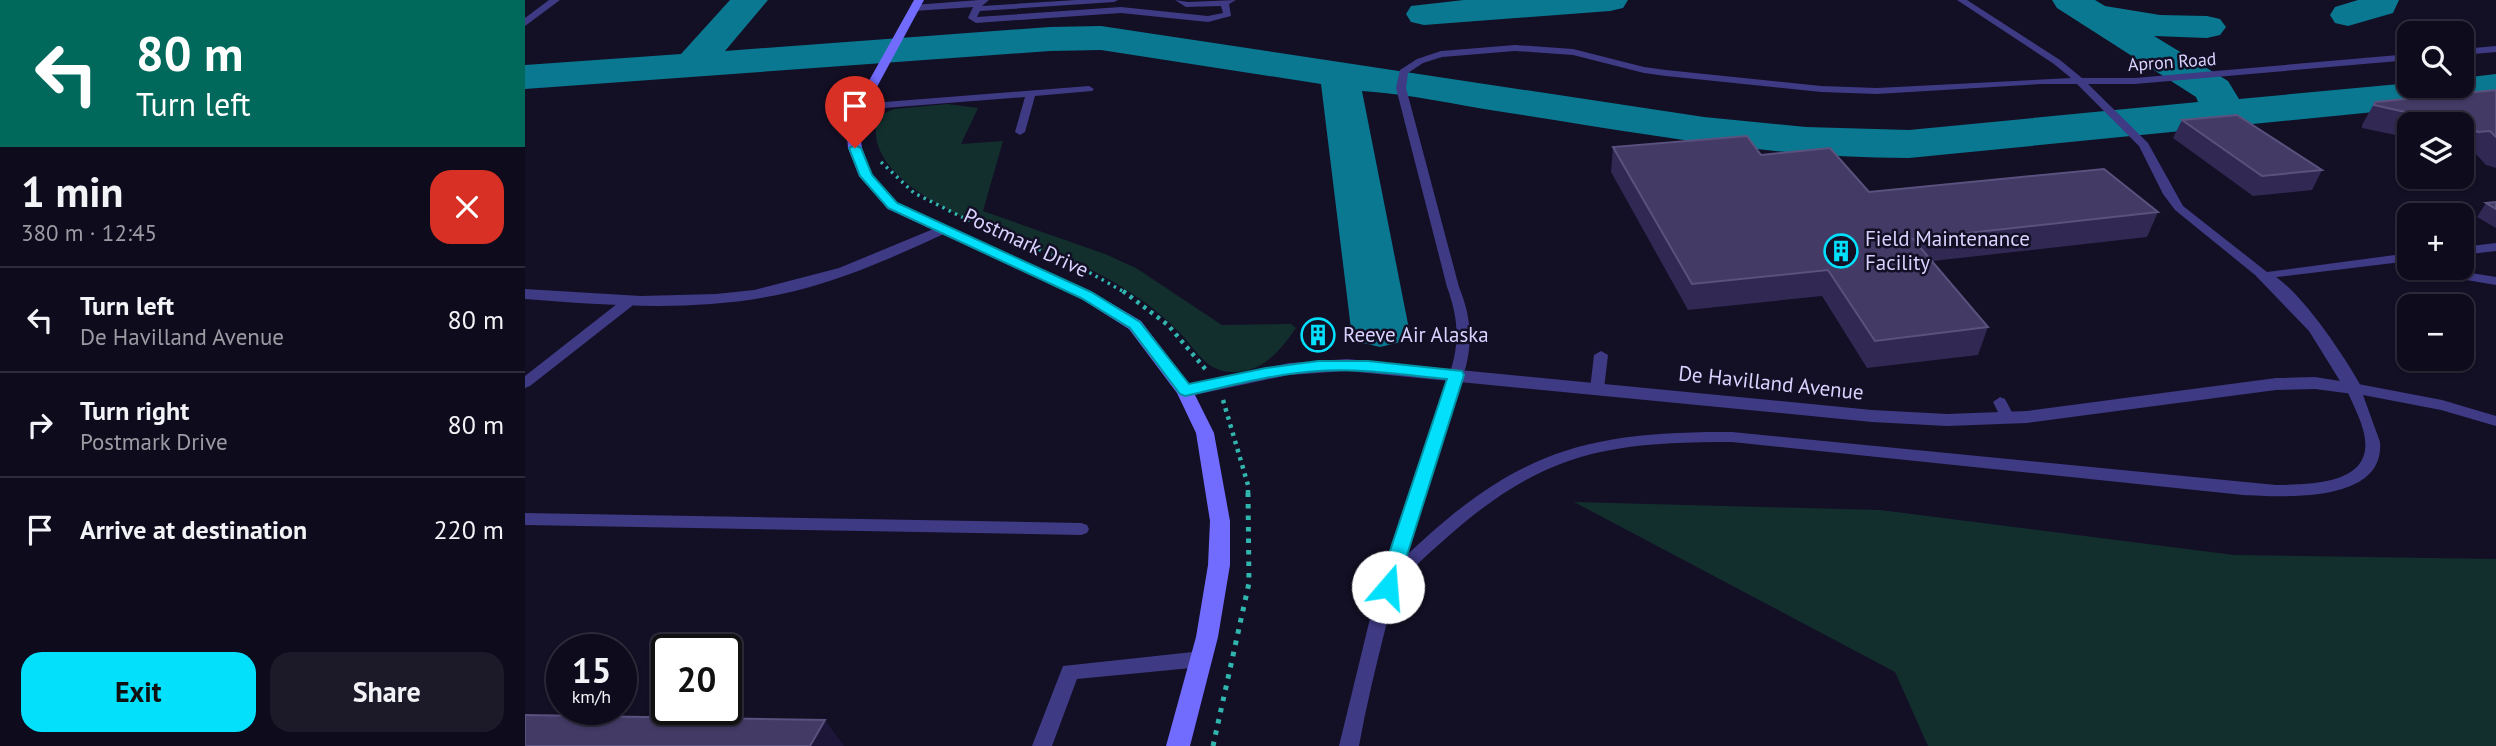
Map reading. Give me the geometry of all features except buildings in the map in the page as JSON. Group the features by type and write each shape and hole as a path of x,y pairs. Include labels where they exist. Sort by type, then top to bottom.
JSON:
{"street":[{"path":"525,23 555,0"},
{"name":"Postmark Drive","path":"916,4 852,122 855,148 866,176 893,206 1086,295 1135,325 1185,391 1205,433 1220,521 1216,596 1178,746"},
{"path":"525,294 627,303 683,302 781,289 870,263 943,229"},
{"path":"2264,276 2316,326 2330,345 2353,388"},
{"name":"De Havilland Avenue","path":"1185,391 1289,369 1337,365 1872,416 1947,419 2004,410 2276,384 2315,383 2353,388"}],"lane":[{"path":"916,4 980,5 1114,0"},
{"path":"980,5 972,18 976,20 1121,10 1208,19 1228,14 1228,1 1186,5 1179,0"},
{"path":"1961,0 2057,62 2080,80 2144,145 2179,208 2264,276 2397,259"},
{"name":"Apron Road","path":"1349,746 1358,692 1466,336 1463,310 1453,287 1401,88 1403,72 1417,62 1451,52 1515,48 1573,52 1644,70 1847,90 1910,90 2080,80 2141,81 2397,58"},
{"path":"2474,51 2496,49"},
{"path":"859,107 1089,89"},
{"path":"1020,132 1031,93"},
{"path":"2474,250 2496,247"},
{"path":"2378,261 2397,264"},
{"path":"2474,277 2496,281"},
{"path":"525,383 627,303"},
{"path":"1597,389 1601,355"},
{"path":"2353,388 2433,403 2496,421"},
{"path":"1388,587 1459,516 1492,490 1524,471 1556,458 1624,440 1670,436 1755,439 2243,489 2298,491 2319,489 2354,478 2370,461 2373,452 2371,437 2353,388"},
{"path":"525,519 1081,529"},
{"path":"1041,746 1070,672 1202,659"}],"path":[{"path":"878,155 883,166 914,193 1076,265 1126,293 1168,324 1217,383 1248,485 1249,583 1213,746"}],"green space":[{"path":"947,104 978,108 961,144 1003,141 983,211 1105,254 1136,268 1222,325 1291,324 1296,328 1270,359 1254,368 1234,372 1215,368 1201,358 1159,314 1117,284 1084,267 984,227 948,210 916,190 891,168 877,143 878,116 894,109"},
{"path":"1574,502 1880,510 2234,555 2496,559 2496,746 1928,746 1895,672"}],"taxiway":[{"path":"713,63 701,58 701,53 750,0"},
{"path":"1424,14 1610,0"},
{"path":"2070,0 2213,90 2220,103 2205,115"},
{"path":"2348,15 2380,5 2381,0"},
{"path":"2109,16 2160,26 2207,27"},
{"path":"713,63 1050,39 1101,38 1363,78"},
{"path":"525,77 713,63"},
{"path":"1363,78 1729,134 1857,144 1909,144 2496,87"},
{"path":"1363,78 1340,86 1380,329"}],"place":[{"name":"Field Maintenance Facility","path":"1841,251"},
{"name":"Reeve Air Alaska","path":"1318,335"}],"route":[{"path":"855,148 866,176 893,206 1086,295 1135,325 1185,391 1266,373 1318,366 1368,366 1456,375 1388,587"}]}
